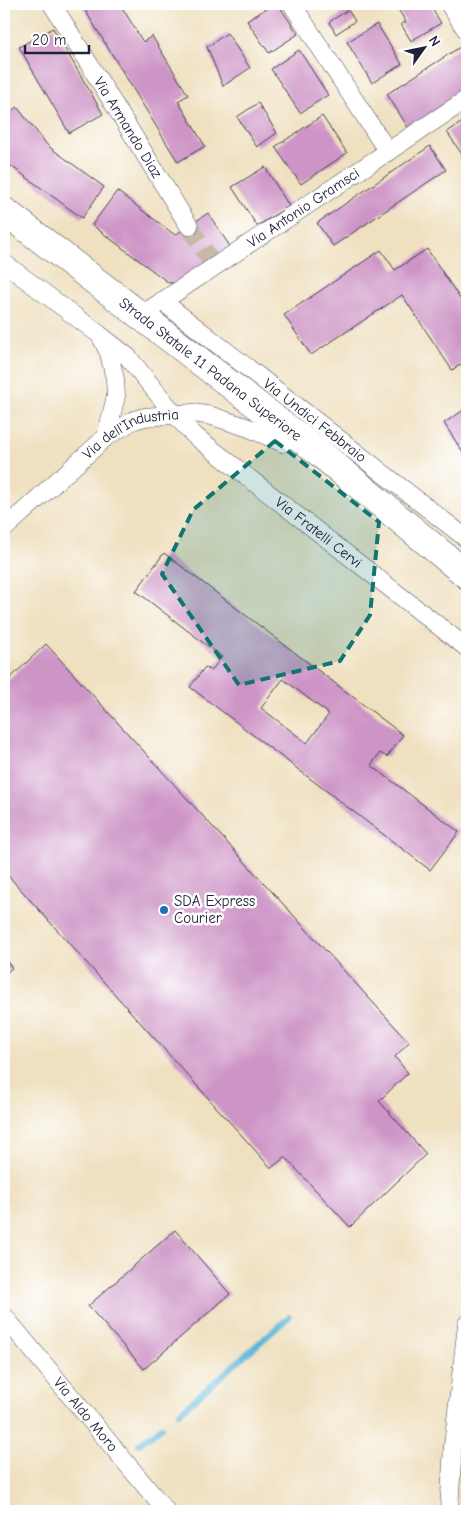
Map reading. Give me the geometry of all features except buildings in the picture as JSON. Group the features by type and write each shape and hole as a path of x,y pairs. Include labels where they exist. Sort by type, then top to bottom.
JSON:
{"main road":[{"name":"Strada Statale 11 Padana Superiore","path":"4,211 151,308 321,454 467,575"},
{"name":"Strada Statale 11 Padana Superiore","path":"4,230 314,466 414,531"}],"street":[{"name":"Via Armando Diaz","path":"52,4 189,226"},
{"path":"292,4 388,152"},
{"path":"449,4 467,31"},
{"name":"Via Antonio Gramsci","path":"151,308 467,99"},
{"name":"Via Fratelli Cervi","path":"4,262 128,357 174,414 195,436 467,648"},
{"name":"Via Undici Febbraio","path":"151,308 467,540"},
{"path":"100,335 109,353 115,387 113,409 106,437"},
{"name":"Via dell'Industria","path":"4,529 106,437 134,420 145,417 193,413 212,416 249,428 283,443"},
{"name":"Via Aldo Moro","path":"4,1316 166,1511"},
{"path":"449,1511 454,1446 463,1419 467,1324"}],"highlighted area":[{"path":"275,441 379,522 370,615 340,661 239,685 162,574 193,510"}],"waterway":[{"path":"179,1413 289,1317"},
{"path":"139,1444 162,1427"}],"tunnel":[{"path":"189,226 213,265"}],"place":[{"name":"SDA Express Courier","path":"164,910"}]}
